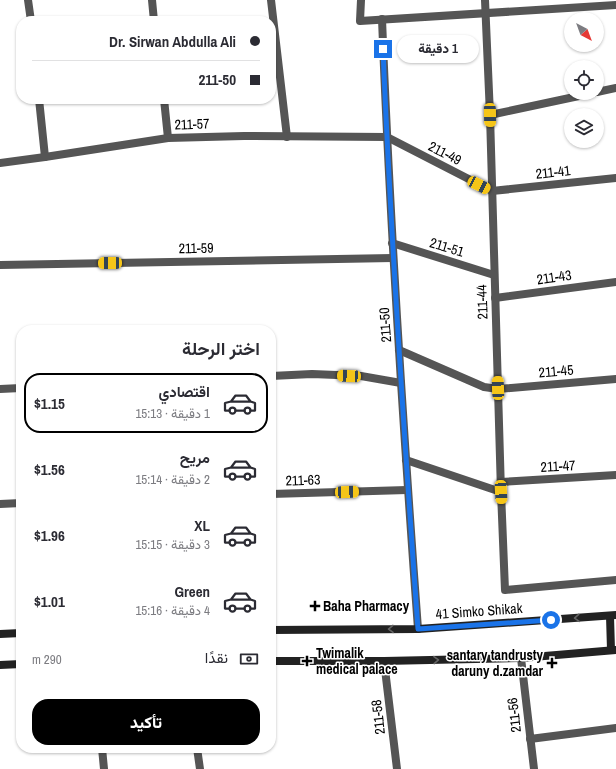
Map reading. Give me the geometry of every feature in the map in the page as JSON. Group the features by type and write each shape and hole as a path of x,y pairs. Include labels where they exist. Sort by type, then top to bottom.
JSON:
{"main road":[{"name":"41 Simko Shikak","path":"276,630 418,629 613,615"},
{"path":"276,661 384,661 521,658 613,650 613,615"},
{"path":"0,634 16,633"},
{"path":"0,665 16,664"}],"street":[{"path":"28,0 30,16"},
{"path":"152,0 154,16"},
{"path":"272,0 274,16"},
{"path":"361,0 360,21 616,5"},
{"name":"211-44","path":"485,0 505,590 616,580"},
{"name":"211-50","path":"382,20 392,243 407,490 418,629"},
{"path":"276,37 287,137"},
{"path":"604,91 616,88"},
{"path":"490,115 564,99"},
{"path":"40,104 45,157"},
{"path":"165,104 168,138"},
{"name":"211-57","path":"0,163 168,138 244,136 387,137"},
{"name":"211-49","path":"387,137 492,191"},
{"name":"211-41","path":"492,191 616,178"},
{"name":"211-51","path":"392,243 494,275"},
{"name":"211-59","path":"0,265 393,258"},
{"name":"211-43","path":"495,298 616,282"},
{"name":"211-45","path":"399,350 484,387 498,388 616,379"},
{"path":"276,376 312,374 361,376 401,383"},
{"path":"0,389 16,388"},
{"path":"406,460 501,492"},
{"name":"211-47","path":"501,482 616,475"},
{"name":"211-63","path":"276,494 407,490"},
{"path":"0,504 16,503"},
{"name":"211-56","path":"521,658 534,769"},
{"name":"211-58","path":"384,661 397,769"},
{"path":"530,739 616,728"},
{"path":"102,753 104,769"},
{"path":"198,753 200,769"}],"place":[{"name":"Baha Pharmacy","path":"315,606"},
{"name":"Twimalik medical palace","path":"307,661"},
{"name":"santary tandrusty daruny d.zamdar","path":"552,663"}],"route":[{"path":"383,49 392,243 407,490 418,629 551,620"}]}
